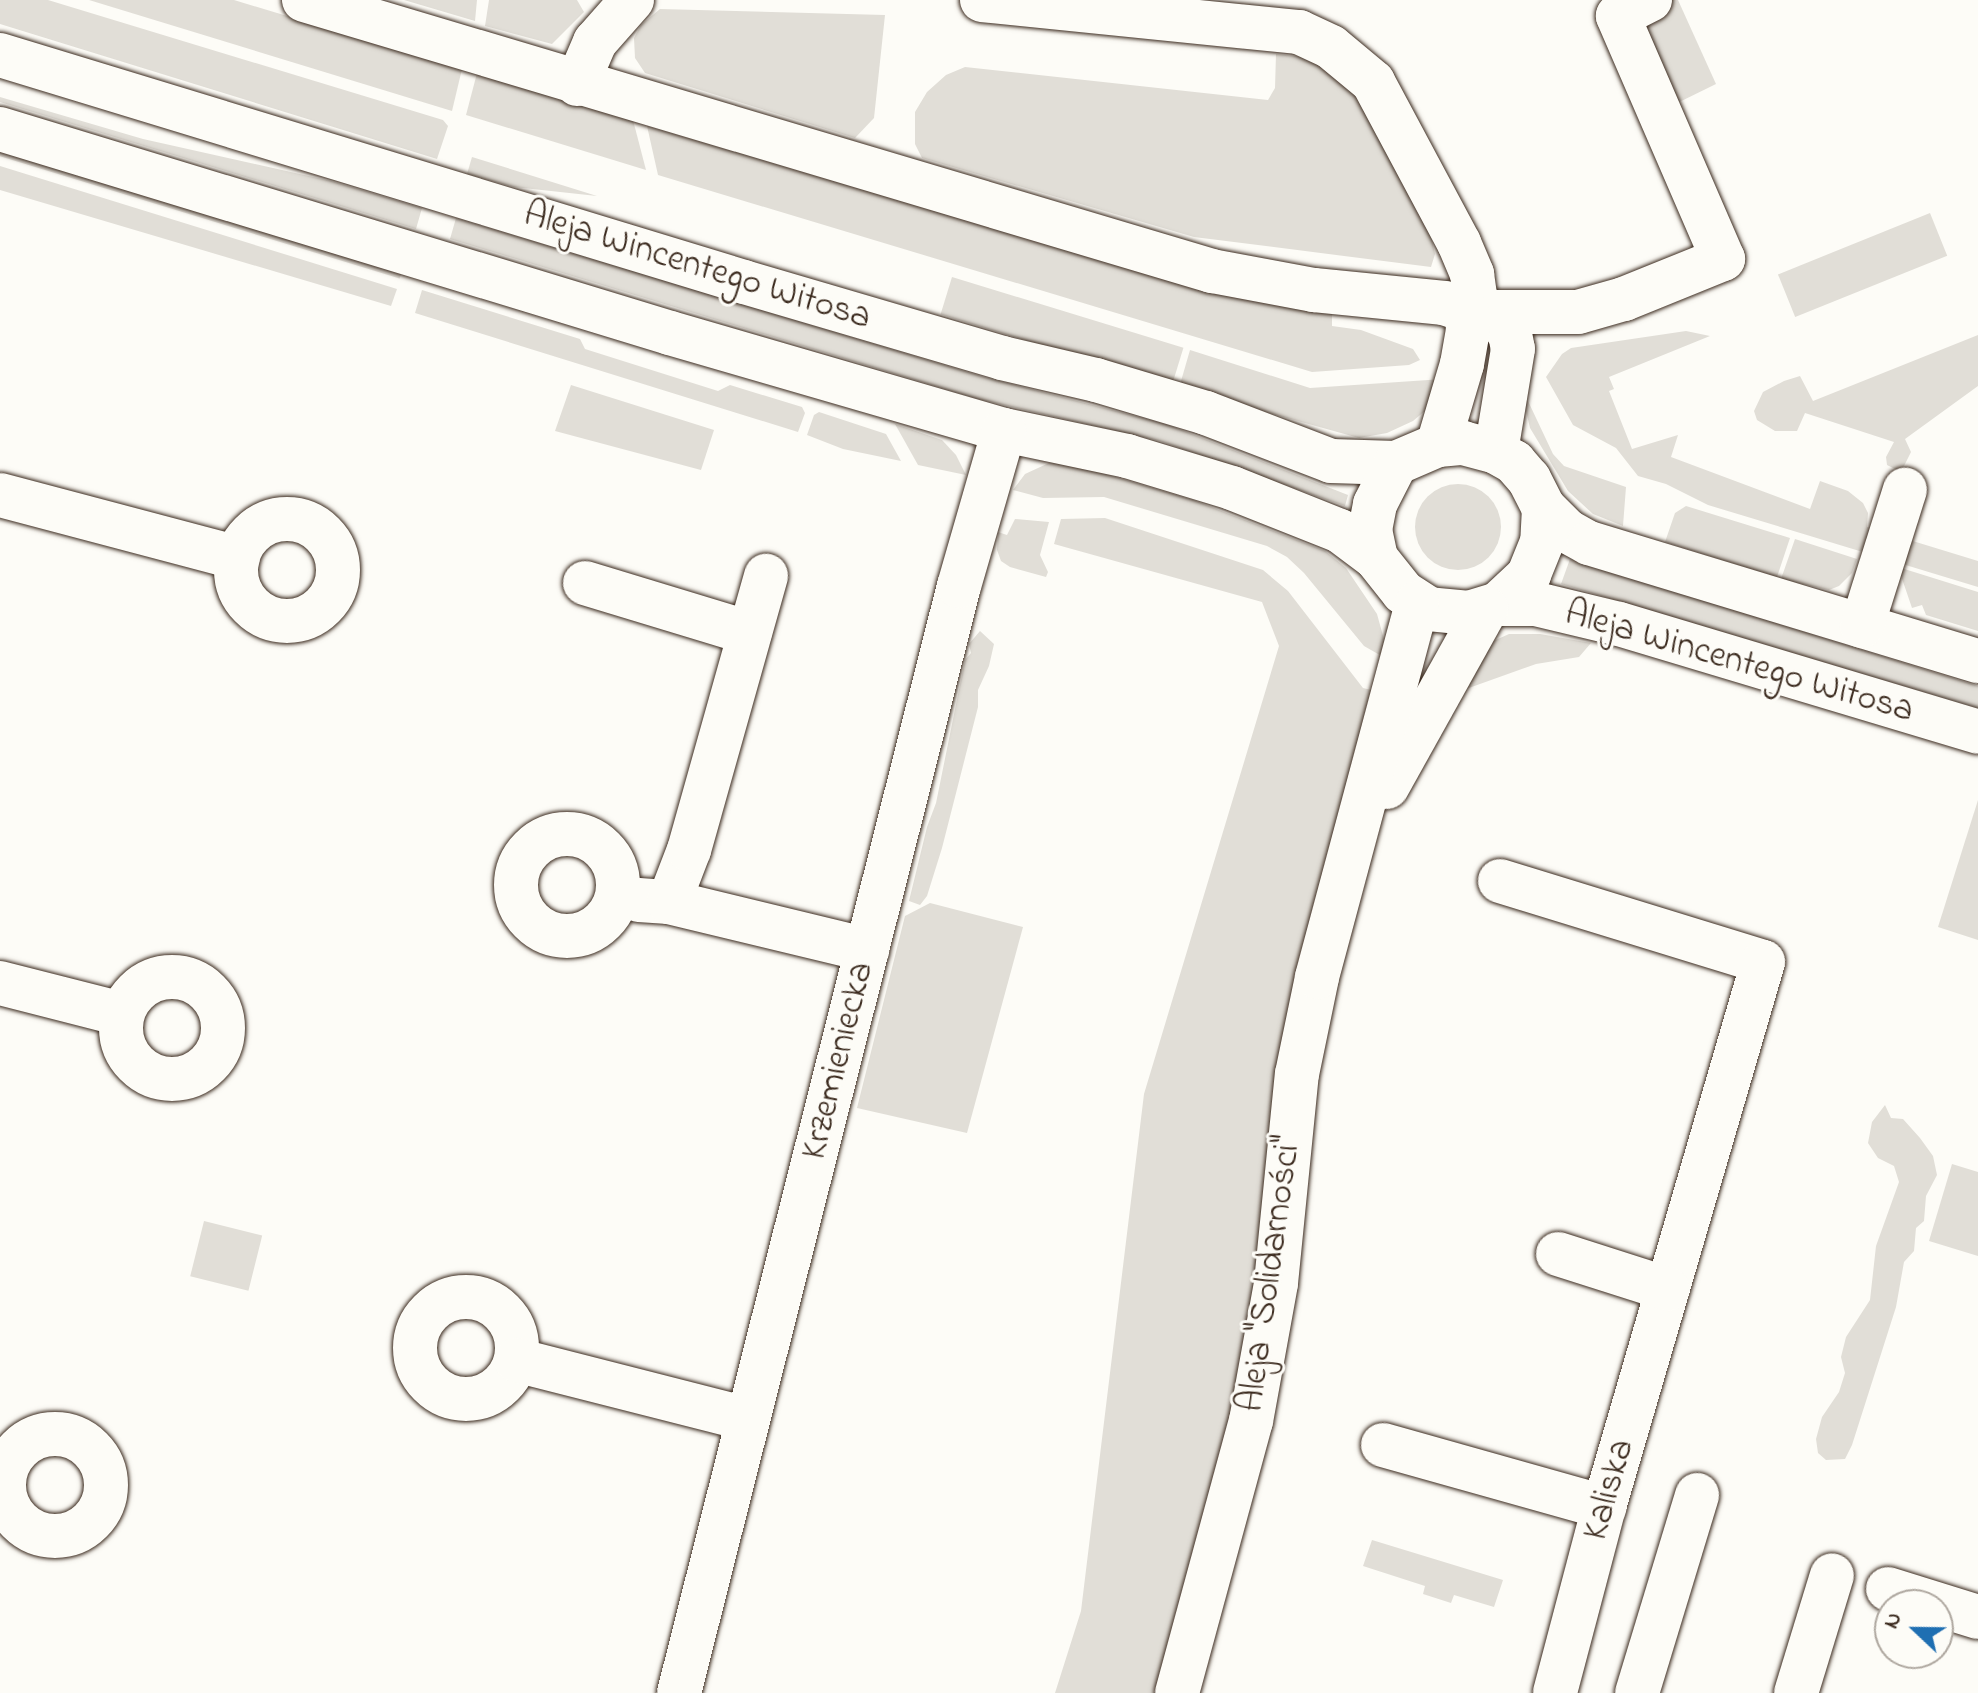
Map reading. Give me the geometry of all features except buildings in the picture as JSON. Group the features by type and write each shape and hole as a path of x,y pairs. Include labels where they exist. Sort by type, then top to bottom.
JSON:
{"street":[{"path":"304,0 577,84 1212,271 1314,290 1444,303 1501,322 1510,334 1513,349 1496,452"},
{"path":"577,84 595,42 632,0"},
{"path":"982,0 1299,32 1349,58 1373,82 1390,110 1472,274 1475,295 1467,312 1468,331 1462,364 1438,445"},
{"path":"1467,312 1578,312 1624,299 1723,259 1626,5"},
{"name":"Aleja Wincentego Witosa","path":"0,55 744,282 1002,358 1151,396 1331,461 1396,463"},
{"name":"Aleja Wincentego Witosa","path":"0,129 670,333 1004,430 1127,456 1232,488 1340,531 1376,558"},
{"name":"Krzemieniecka","path":"679,1693 976,522 1004,430"},
{"path":"1463,443 1496,452 1514,462 1529,479 1544,508 1542,542 1529,575 1492,606 1451,612 1429,609 1417,603 1387,575 1376,558 1370,530 1375,504 1396,463 1438,445 1463,443"},
{"path":"1862,626 1905,490"},
{"path":"0,495 238,558"},
{"name":"Aleja Wincentego Witosa","path":"1544,508 1567,531 1589,543 1978,661"},
{"path":"669,902 689,850 766,576"},
{"path":"585,583 750,633"},
{"name":"Aleja \"Solidarności\"","path":"1177,1693 1251,1421 1276,1283 1297,1074 1317,977 1417,603"},
{"name":"Aleja Wincentego Witosa","path":"1492,606 1536,604 1619,624 1978,732"},
{"name":"Aleja \"Solidarności\"","path":"1352,853 1492,606"},
{"name":"Kaliska","path":"1500,881 1763,962 1604,1507 1555,1693"},
{"path":"617,898 669,902 867,950"},
{"path":"0,983 122,1014"},
{"path":"1558,1254 1668,1289"},
{"path":"516,1360 748,1419"},
{"path":"1383,1445 1604,1507"},
{"path":"1637,1693 1697,1495"},
{"path":"1796,1693 1832,1575"},
{"path":"1954,1610 1978,1617"}],"shaded area":[{"path":"0,0 48,0 443,120 448,126 437,159 0,24"},
{"path":"89,0 234,0 462,69 452,111"},
{"path":"404,0 477,0 475,21"},
{"path":"489,0 577,0 584,12 552,44 485,26"},
{"path":"1611,0 1678,0 1716,84 1659,112"},
{"path":"660,9 885,15 874,118 855,138 645,73 635,58 634,38 641,25"},
{"path":"1276,54 1304,57 1342,77 1379,122 1431,236 1435,254 1431,267 1194,237 922,158 915,144 915,112 927,92 946,75 965,67 1268,100 1275,88"},
{"path":"477,73 633,120 646,170 466,115"},
{"path":"0,97 143,139 331,181 422,208 416,229 0,102"},
{"path":"647,126 1039,242 1332,313 1332,326 1361,330 1413,349 1420,360 1409,365 1312,372 658,175"},
{"path":"0,149 402,272 400,278 0,156"},
{"path":"472,157 597,196 514,187 467,174"},
{"path":"0,166 397,289 391,306 0,190"},
{"path":"1930,213 1947,256 1795,317 1778,274"},
{"path":"456,218 984,377 1166,424 1348,495 1345,506 1160,441 978,399 450,239"},
{"path":"952,277 1183,348 1172,385 941,314"},
{"path":"422,290 580,339 585,349 718,391 730,385 802,407 805,413 798,432 415,313"},
{"path":"1686,331 1710,336 1609,377 1614,389 1609,391 1632,449 1678,435 1671,457 1810,509 1820,481 1848,491 1863,503 1868,513 1867,527 1978,561 1978,587 1708,505 1666,484 1638,476 1616,448 1573,425 1546,377 1562,354 1571,348"},
{"path":"1978,335 1978,386 1905,439 1911,452 1904,466 1897,470 1887,465 1886,457 1894,442 1805,413 1797,431 1775,431 1757,420 1754,411 1763,392 1784,381 1800,376 1813,401"},
{"path":"1190,350 1310,388 1443,379 1426,410 1413,421 1387,433 1359,438 1179,388"},
{"path":"571,385 714,430 701,470 555,431"},
{"path":"1523,398 1528,401 1553,454 1564,466 1626,487 1623,526 1593,514 1568,491 1530,428"},
{"path":"819,412 886,434 901,461 843,449 807,435 814,415"},
{"path":"895,424 942,440 956,455 966,475 918,465"},
{"path":"1051,462 1092,470 1193,500 1325,551 1346,568 1377,614 1385,643 1385,658 1364,646 1304,573 1287,557 1267,546 1104,497 1043,498 1013,490 1025,474"},
{"path":"1458,484 1475,487 1489,496 1498,510 1501,527 1498,544 1489,558 1475,567 1458,570 1441,567 1427,558 1418,544 1415,527 1418,510 1427,496 1441,487"},
{"path":"1686,506 1790,538 1777,577 1665,542 1675,513"},
{"path":"1105,518 1263,570 1288,591 1363,688 1379,692 1273,1100 1250,1319 1234,1406 1156,1693 1055,1693 1081,1611 1144,1094 1279,646 1262,602 1054,544 1061,519"},
{"path":"1015,519 1049,522 1040,555 1048,572 1046,577 1010,567 1001,561 997,550 998,532 1007,535"},
{"path":"1795,539 1857,559 1852,573 1839,586 1829,590 1781,579"},
{"path":"1570,559 1978,686 1978,708 1561,584"},
{"path":"1898,567 1978,592 1978,631 1926,615 1922,605 1912,608"},
{"path":"980,631 994,644 989,666 978,690 978,707 942,848 927,896 920,905 909,901 936,803 965,660 971,653 969,644"},
{"path":"1509,634 1540,634 1591,643 1579,657 1536,664 1466,689 1489,643"},
{"path":"1978,800 1978,940 1938,927"},
{"path":"930,903 1023,927 967,1133 857,1108 905,916"},
{"path":"1885,1105 1891,1118 1903,1119 1920,1138 1933,1156 1937,1175 1926,1196 1924,1221 1916,1228 1914,1251 1904,1262 1896,1307 1852,1445 1845,1459 1826,1460 1818,1453 1816,1439 1822,1417 1839,1392 1845,1373 1841,1357 1846,1337 1870,1300 1876,1246 1899,1182 1894,1166 1878,1158 1868,1143 1872,1122"},
{"path":"1952,1164 1978,1172 1978,1256 1929,1241"},
{"path":"204,1221 262,1236 248,1291 190,1276"},
{"path":"1372,1540 1503,1580 1494,1607 1454,1595 1451,1603 1423,1594 1425,1586 1363,1566"}]}
